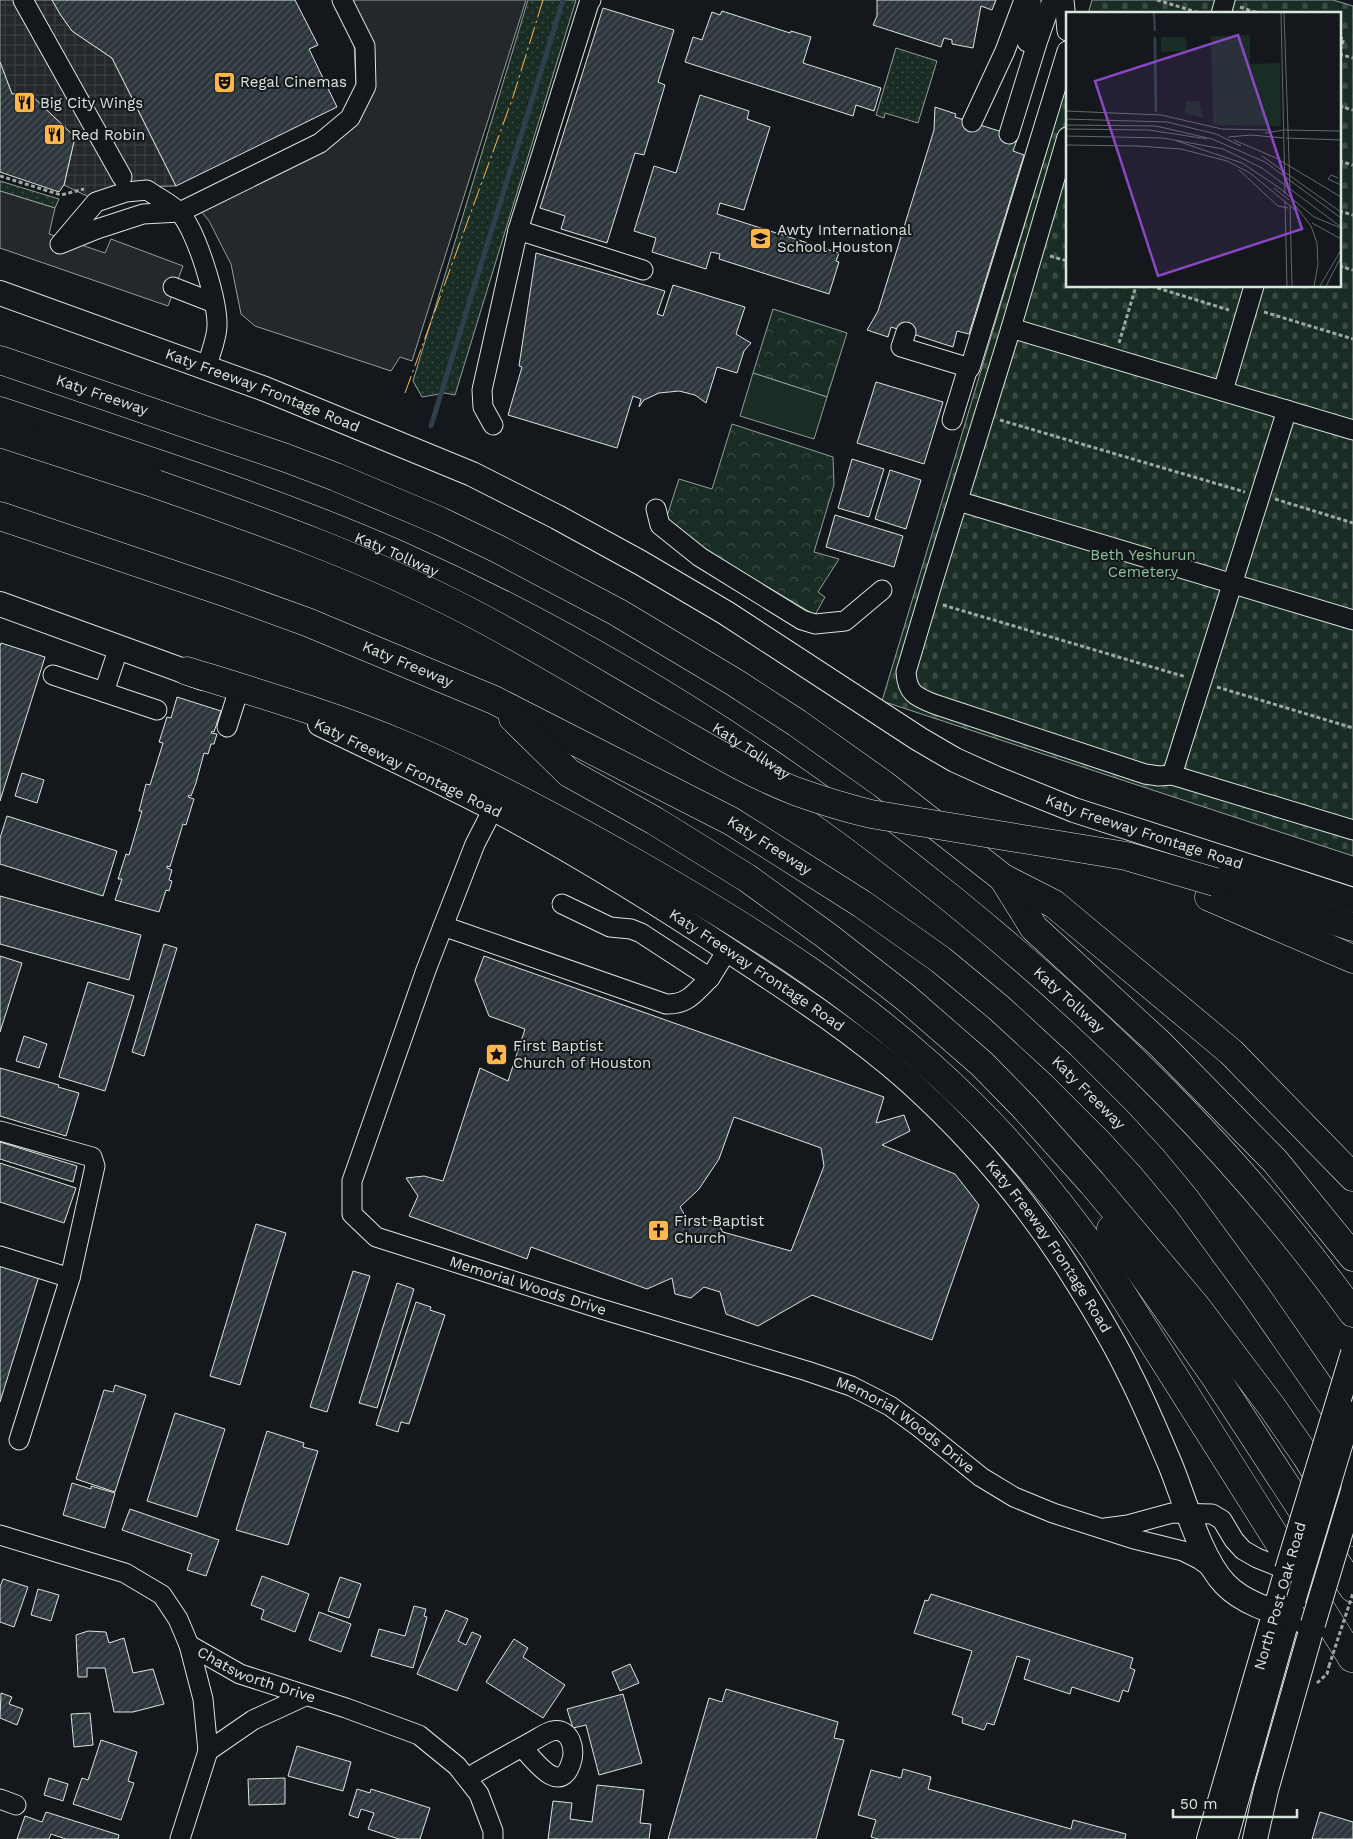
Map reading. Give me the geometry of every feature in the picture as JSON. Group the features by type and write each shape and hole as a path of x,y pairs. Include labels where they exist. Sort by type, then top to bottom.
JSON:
{"highway":[{"name":"Katy Freeway","path":"0,360 185,422 328,473 440,521 506,553 658,636 797,723 883,784 1003,878 1034,928 1160,1044 1275,1161 1353,1257"},
{"name":"Katy Tollway","path":"0,411 250,495 397,554 453,580 566,638 692,711 770,762 912,867 1017,952 1089,1016 1162,1087 1231,1162 1296,1238 1353,1312"},
{"path":"0,433 153,492 328,563 442,616 509,652 710,767 773,799 800,809 849,824 908,837 1116,870 1156,880 1212,889 1353,927"},
{"path":"0,451 153,492"},
{"name":"Katy Freeway","path":"0,516 218,589 416,666 494,700 739,826 806,867 901,931 941,960 999,1008 1061,1065 1119,1123 1175,1186 1249,1286 1353,1436"},
{"path":"187,671 306,708 406,746 542,811 674,885 805,966 908,1046 970,1102 1007,1140 1066,1211 1116,1285 1341,1662"},
{"path":"494,700 569,773 655,820 747,878 850,954 943,1028 982,1064 1025,1108 1092,1183 1195,1305 1272,1407 1306,1456 1353,1532"},
{"path":"1003,878 1054,904 1231,1052 1353,1177"},
{"path":"1212,889 1353,959"},
{"path":"1025,1108 1216,1378 1353,1588"}],"main road":[{"name":"Katy Freeway Frontage Road","path":"0,293 207,366 325,412 472,474 557,517 641,563 726,613 919,739 955,760 995,778 1074,810 1353,900"},
{"name":"Katy Freeway Frontage Road","path":"0,604 280,706 493,809 578,855 728,950 801,999 906,1079 942,1112 1004,1179 1029,1211 1069,1269 1122,1359 1171,1466 1206,1555 1216,1573 1223,1582 1240,1596 1294,1592"},
{"name":"North Post Oak Road","path":"1210,1839 1294,1592 1353,1353"},
{"name":"North Post Oak Road","path":"1255,1839 1266,1790 1294,1592 1353,1491"}],"street":[{"path":"23,0 122,176"},
{"path":"207,366 218,326 214,303 206,266 180,212 147,190 126,192 96,202 60,244 97,229 143,214 180,212 320,143 350,118 366,86 365,46 342,0"},
{"path":"972,122 1002,60 1024,0"},
{"path":"1031,0 1033,39"},
{"path":"1005,133 1033,39 1052,0"},
{"path":"1064,0 1066,21"},
{"path":"493,425 483,407 482,390 518,230 590,1"},
{"path":"952,420 968,368 970,368 1066,54"},
{"path":"1066,140 906,672 911,692 934,704 1145,774 1172,775 1353,830"},
{"path":"518,230 643,270"},
{"path":"173,288 214,303"},
{"path":"1223,391 1253,288"},
{"path":"1011,328 1353,430"},
{"path":"906,332 901,347 968,368"},
{"path":"1172,775 1287,410"},
{"path":"958,501 1353,620"},
{"path":"656,509 660,525 700,557 802,620 815,624 846,621 882,590"},
{"path":"104,692 119,647"},
{"path":"53,675 157,710"},
{"path":"227,727 238,692"},
{"name":"Memorial Woods Drive","path":"493,809 475,844 426,970 352,1181 352,1214 376,1237 851,1386 890,1406 981,1477 1014,1498 1134,1539 1183,1551 1199,1559 1216,1573"},
{"path":"562,904 610,927 631,929 641,933 710,978"},
{"path":"443,926 666,1004 676,1005 684,1002 710,978 728,950"},
{"path":"0,1131 92,1157 95,1166 70,1278 20,1440"},
{"path":"0,1256 70,1278"},
{"path":"1228,1839 1294,1592 1353,1411"},
{"name":"Memorial Woods Drive","path":"1096,1527 1118,1527 1172,1513 1207,1513 1217,1516 1243,1550 1294,1592"},
{"name":"Chatsworth Drive","path":"0,1535 125,1573 162,1596 178,1619 189,1645 240,1674 346,1708 419,1735 457,1766 479,1794 493,1831 493,1839"},
{"path":"180,1839 208,1751 203,1699 189,1645"},
{"path":"208,1751 253,1720 306,1696"},
{"path":"467,1778 522,1747"}],"path":[{"path":"1157,0 1196,12"},
{"path":"1227,7 1254,12"},
{"path":"1340,38 1344,39 1340,51"},
{"path":"1340,54 1353,58"},
{"path":"1340,106 1353,110"},
{"path":"1340,160 1353,165"},
{"path":"0,176 61,195 89,187"},
{"path":"1340,211 1353,215"},
{"path":"1049,256 1066,262"},
{"path":"1340,266 1353,270"},
{"path":"1117,348 1135,288"},
{"path":"1157,288 1236,312"},
{"path":"1259,311 1353,339"},
{"path":"999,420 1251,494"},
{"path":"1272,498 1353,523"},
{"path":"936,602 1192,679"},
{"path":"1212,685 1353,728"},
{"path":"1341,1662 1353,1593"}],"green space":[{"path":"528,0 576,0 455,395 445,393 422,397 413,381"},
{"name":"Beth Yeshurun Cemetery","path":"1092,0 1333,0 1353,6 1353,856 882,701 1066,86 1066,288 1340,288 1340,12 1089,12"},
{"path":"896,48 937,61 918,123 885,113 884,118 876,115"},
{"path":"0,181 59,199 55,208 0,191"},
{"path":"773,309 847,333 827,397 753,373"},
{"path":"753,373 827,397 814,439 740,416"},
{"path":"732,424 833,457 834,485 814,552 839,559 818,592 825,597 815,615 687,539 666,519 679,479 712,489"}],"shaded area":[{"path":"0,0 52,0 72,31 112,58 176,186 135,187 91,198 64,185 75,137 30,94 12,94 0,62"},
{"path":"335,0 526,0 412,361 400,357 391,371 255,326 241,314 231,264 209,221 192,200 308,143 345,113 356,86 354,43"},
{"path":"0,191 55,208 49,234 105,253 111,239 183,266 168,306 0,248"}],"building":[{"name":"Regal Cinemas","path":"52,0 295,0 318,45 309,49 337,107 176,186 112,58 72,31"},
{"path":"877,0 996,0 992,10 981,6 973,48 952,44 952,40 944,38 941,47 873,25 877,16"},
{"path":"603,8 674,30 658,82 665,85 644,155 635,153 607,243 561,229 565,216 540,208"},
{"path":"722,11 790,33 791,31 811,37 803,63 881,88 874,111 856,105 853,116 685,62 693,37 702,40 712,12 720,15"},
{"path":"0,62 12,94 30,94 75,137 64,185 59,192 0,172"},
{"path":"700,95 749,111 747,119 770,127 744,210 720,203 717,214 839,253 836,261 839,262 829,294 719,259 720,254 711,252 706,269 652,252 656,238 634,231 654,166 676,173"},
{"path":"935,107 956,114 955,117 1018,137 1013,151 1024,155 969,334 957,331 953,347 891,327 888,337 867,330 878,311 934,130"},
{"path":"536,253 665,291 657,314 663,316 673,285 745,307 736,334 751,343 744,351 737,373 717,367 706,403 695,395 679,391 659,393 644,400 639,407 641,399 633,396 617,448 508,415 522,367 519,366"},
{"path":"876,382 943,402 924,464 857,443"},
{"path":"852,459 884,469 869,517 838,508"},
{"path":"890,470 921,480 906,529 875,519"},
{"path":"835,515 903,536 894,567 826,547"},
{"path":"1,643 45,657 0,801 0,646"},
{"path":"177,697 221,711 214,732 212,731 211,733 217,734 214,744 211,744 208,754 204,753 196,783 191,796 189,795 188,797 194,799 186,825 183,824 170,867 167,866 167,868 172,870 169,880 172,881 169,891 166,890 159,912 115,900 122,879 118,879 126,854 129,855 142,811 139,811 146,784 150,785 163,743 159,742 167,717 171,718"},
{"path":"22,773 44,780 37,803 15,796"},
{"path":"7,816 117,851 103,896 0,864 0,838"},
{"path":"0,896 141,935 129,980 0,944"},
{"path":"164,944 177,948 144,1056 132,1052"},
{"path":"0,956 22,963 0,1032"},
{"path":"484,956 884,1097 876,1123 904,1115 910,1131 882,1145 955,1174 979,1205 932,1340 812,1295 758,1326 726,1314 720,1292 704,1287 691,1298 675,1294 672,1278 647,1289 531,1247 527,1259 409,1216 418,1196 406,1178 424,1176 443,1181 480,1068 508,1081 525,1029 489,1016 475,980","holes":["734,1117 821,1148 824,1166 791,1251 723,1232 716,1221 686,1217 680,1207 699,1189 719,1159"]},
{"path":"88,982 134,996 105,1091 59,1077"},
{"path":"24,1036 47,1044 39,1068 16,1061"},
{"path":"0,1068 59,1085 58,1087 79,1093 66,1136 0,1116"},
{"path":"0,1142 77,1166 73,1182 0,1159"},
{"path":"0,1163 76,1188 64,1223 0,1202"},
{"path":"256,1224 286,1233 240,1385 210,1376"},
{"path":"0,1264 39,1276 0,1402"},
{"path":"353,1271 370,1276 327,1412 310,1407"},
{"path":"397,1283 414,1289 377,1408 359,1403"},
{"path":"416,1302 431,1307 430,1310 445,1315 409,1424 401,1422 398,1432 376,1425"},
{"path":"115,1385 146,1395 115,1492 76,1479 104,1390 113,1392"},
{"path":"175,1413 225,1429 197,1517 147,1501"},
{"path":"267,1431 304,1443 303,1447 318,1451 288,1545 236,1530"},
{"path":"72,1483 91,1489 91,1486 115,1493 105,1528 63,1515"},
{"path":"130,1509 219,1540 206,1576 187,1570 192,1554 122,1530"},
{"path":"262,1576 309,1594 295,1632 261,1619 264,1610 251,1605"},
{"path":"340,1577 361,1584 349,1618 328,1611"},
{"path":"3,1579 28,1587 14,1627 0,1622 0,1587"},
{"path":"38,1589 59,1595 51,1621 31,1615"},
{"path":"931,1594 1133,1658 1130,1668 1135,1670 1128,1692 1123,1690 1119,1702 1072,1687 1070,1694 1024,1679 1030,1660 1017,1656 994,1725 987,1723 984,1730 962,1723 963,1718 952,1714 972,1651 914,1633 925,1600 928,1601"},
{"path":"414,1606 426,1609 424,1616 427,1617 413,1668 371,1656 379,1629 405,1636"},
{"path":"446,1610 468,1619 458,1641 466,1645 472,1632 481,1636 457,1691 417,1674"},
{"path":"319,1612 351,1624 341,1652 309,1640"},
{"path":"88,1631 106,1632 109,1643 124,1638 133,1673 153,1669 164,1704 133,1712 114,1712 105,1668 87,1668 87,1677 78,1677 76,1635"},
{"path":"514,1639 528,1648 523,1657 565,1685 543,1718 486,1682"},
{"path":"630,1664 639,1683 620,1691 612,1672"},
{"path":"726,1689 838,1722 834,1738 844,1740 816,1839 668,1839 709,1698 722,1702"},
{"path":"1,1693 12,1697 9,1704 23,1709 17,1725 0,1718"},
{"path":"623,1694 642,1763 599,1775 586,1725 573,1728 567,1709"},
{"path":"90,1713 93,1745 74,1747 71,1714"},
{"path":"101,1740 137,1752 128,1781 134,1783 121,1820 73,1804 82,1778 88,1780"},
{"path":"297,1746 351,1762 343,1791 288,1776"},
{"path":"903,1769 931,1777 928,1789 1071,1829 1073,1820 1126,1834 1125,1839 878,1839 871,1837 876,1820 858,1815 871,1770 901,1778"},
{"path":"49,1778 68,1784 63,1801 44,1795"},
{"path":"285,1778 285,1804 249,1805 248,1779"},
{"path":"597,1785 644,1790 640,1823 651,1824 649,1839 548,1839 553,1801 572,1803 570,1819 592,1822"},
{"path":"357,1789 370,1793 371,1789 430,1808 420,1839 399,1839 368,1829 374,1813 361,1809 358,1818 349,1815"},
{"path":"46,1812 119,1835 118,1839 66,1839 51,1834 49,1839 17,1839 25,1816 42,1822"},
{"path":"1320,1812 1353,1822 1353,1839 1312,1839"}],"waterway":[{"path":"431,426 563,0"}],"power":[{"path":"405,393 513,97 543,0"}],"place":[{"name":"Regal Cinemas","path":"224,82"},
{"name":"Big City Wings","path":"24,103"},
{"name":"Red Robin","path":"55,135"},
{"name":"Awty International School Houston","path":"761,239"},
{"name":"First Baptist Church of Houston","path":"497,1055"},
{"name":"First Baptist Church","path":"658,1230"}]}
